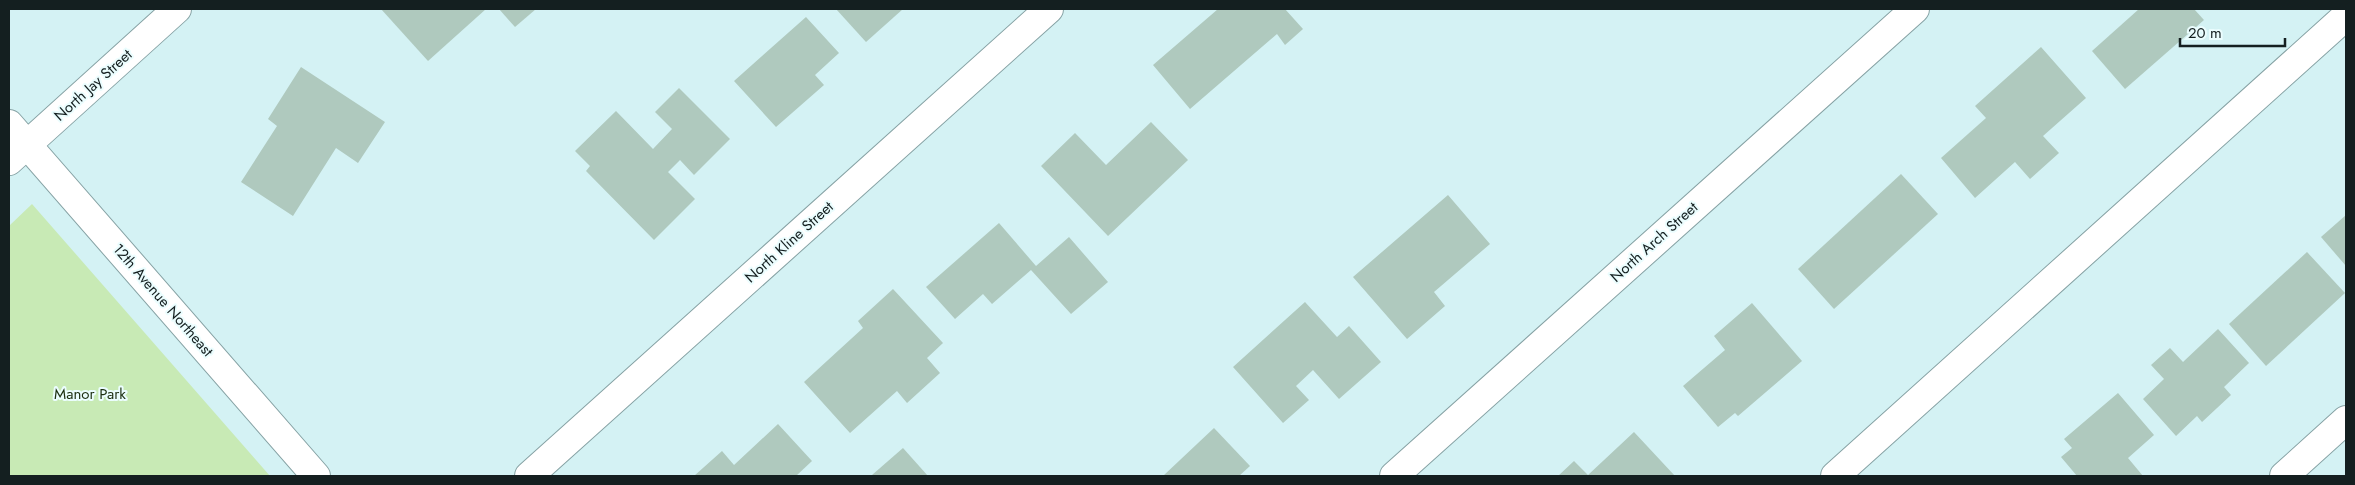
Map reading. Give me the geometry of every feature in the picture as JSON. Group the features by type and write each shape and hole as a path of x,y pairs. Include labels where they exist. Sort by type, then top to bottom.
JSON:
{"street":[{"name":"North Jay Street","path":"18,153 177,9"},
{"name":"North Kline Street","path":"530,476 1049,9"},
{"name":"North Arch Street","path":"1394,476 1915,9"},
{"path":"1835,476 2343,14"},
{"name":"12th Avenue Northeast","path":"9,124 18,153 316,476"},
{"path":"2284,476 2346,420"}],"green space":[{"name":"Manor Park","path":"32,204 270,476 9,476 9,226"}],"building":[{"path":"381,9 486,9 428,61"},
{"path":"499,9 536,9 515,27"},
{"path":"836,9 903,9 866,42"},
{"path":"1218,9 1285,9 1303,29 1285,45 1277,34 1190,109 1153,65"},
{"path":"2139,9 2194,9 2204,20 2125,89 2092,51"},
{"path":"806,17 839,53 815,75 824,85 776,127 734,81"},
{"path":"2041,47 2086,98 2043,136 2059,153 2030,179 2015,162 1975,198 1941,158 1986,118 1975,106"},
{"path":"301,67 385,122 358,163 336,148 293,216 241,182 277,126 268,119"},
{"path":"679,88 730,139 694,175 680,160 668,172 695,199 654,240 586,171 590,166 575,151 616,111 653,149 672,129 655,112"},
{"path":"1151,122 1188,160 1108,236 1041,166 1075,133 1106,165"},
{"path":"1901,174 1938,214 1834,309 1798,269"},
{"path":"1448,195 1490,244 1434,292 1445,306 1407,339 1353,277"},
{"path":"2346,215 2346,266 2321,237"},
{"path":"999,223 1036,266 1069,237 1108,282 1071,314 1031,270 992,304 983,294 955,319 926,287"},
{"path":"2307,252 2345,293 2266,366 2229,324"},
{"path":"893,289 943,343 927,358 940,373 907,403 897,391 850,433 804,382 863,328 858,321"},
{"path":"1305,302 1337,337 1349,326 1381,362 1339,399 1313,370 1296,386 1309,400 1283,423 1233,367"},
{"path":"1752,303 1802,361 1738,416 1735,413 1718,427 1683,386 1725,350 1714,336"},
{"path":"2218,329 2249,363 2224,387 2231,395 2202,422 2197,416 2176,436 2143,399 2164,379 2151,365 2170,348 2183,362"},
{"path":"2118,393 2154,435 2128,458 2143,476 2077,476 2061,457 2072,448 2064,439"},
{"path":"778,424 812,461 796,476 694,476 722,451 734,465"},
{"path":"1214,428 1250,466 1239,476 1163,476"},
{"path":"1634,432 1675,476 1558,476 1574,461 1588,475"},
{"path":"903,448 928,476 872,475"}]}
